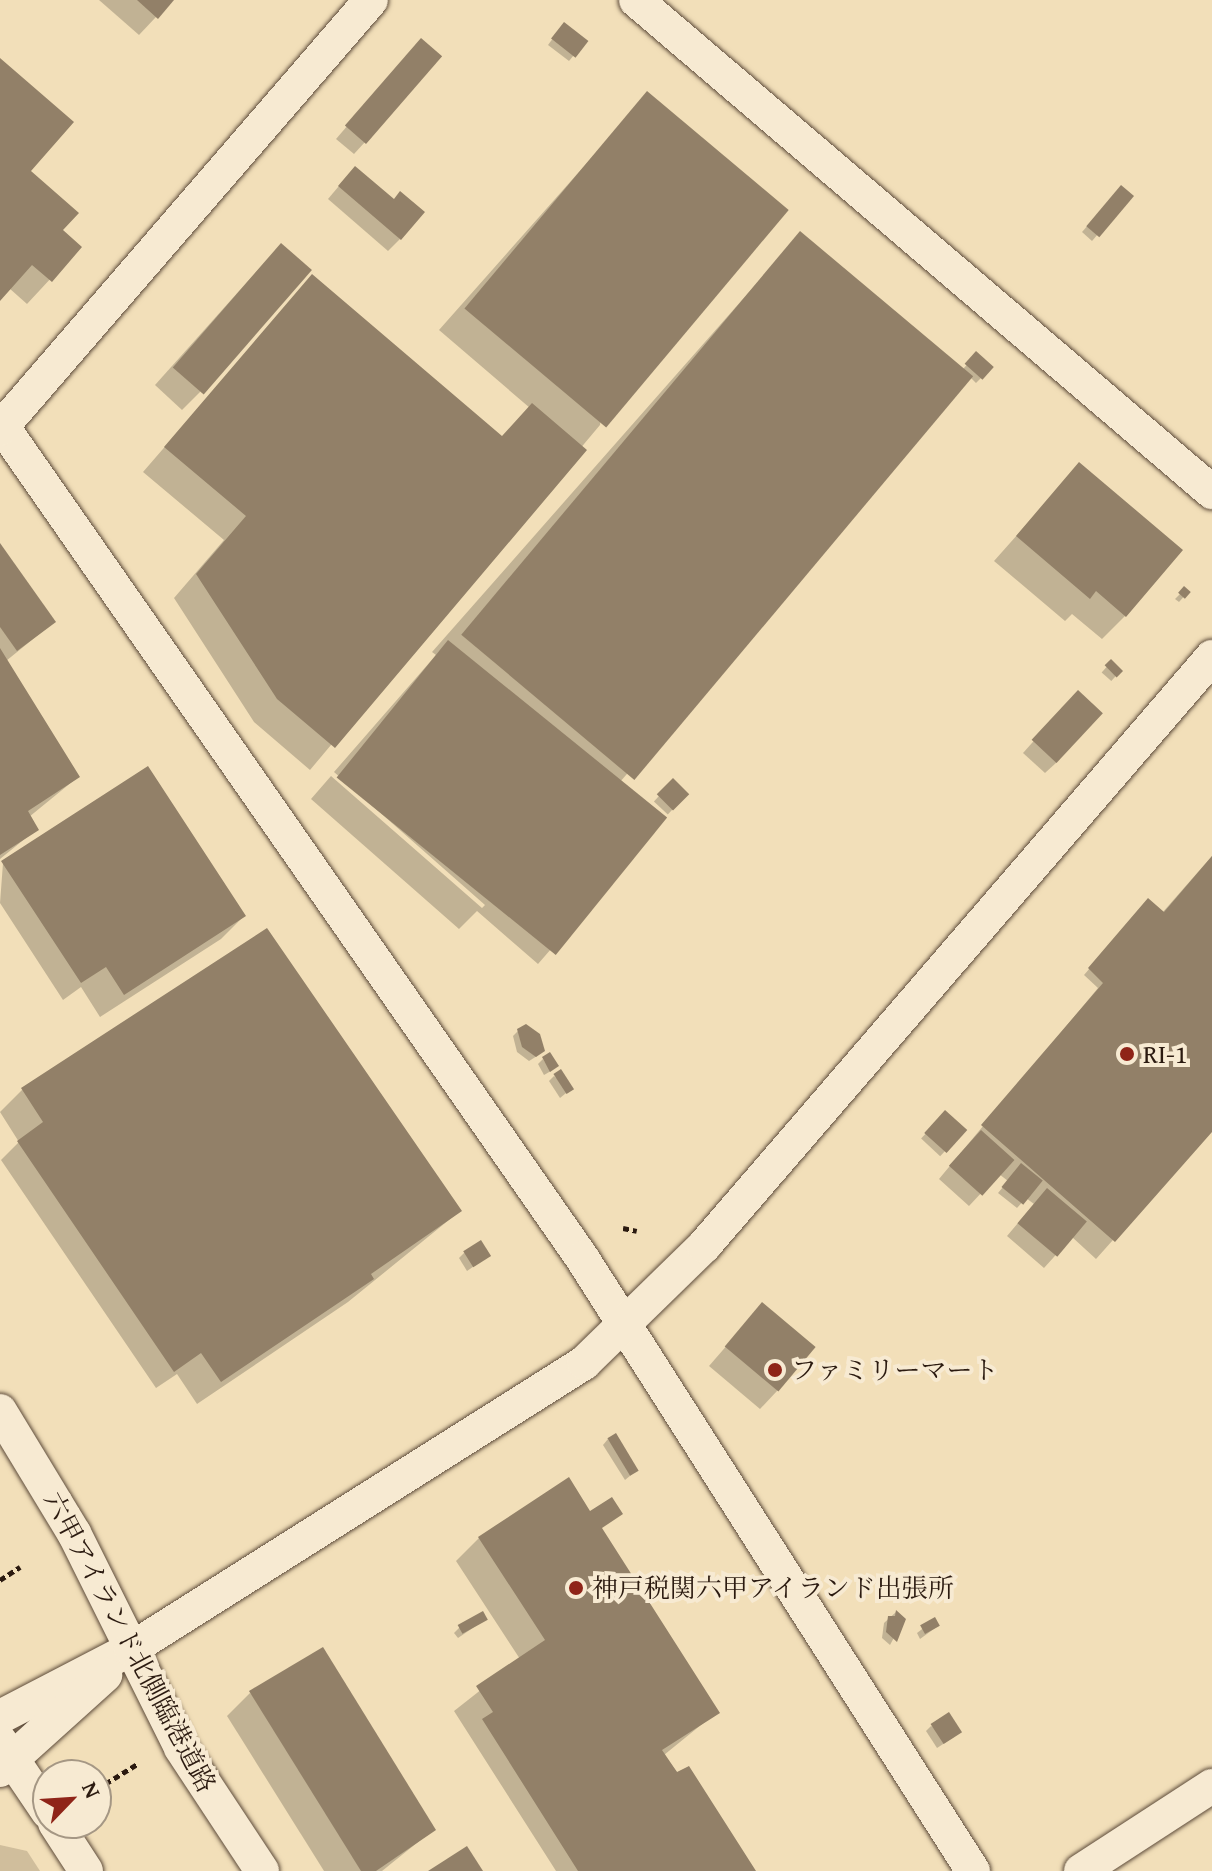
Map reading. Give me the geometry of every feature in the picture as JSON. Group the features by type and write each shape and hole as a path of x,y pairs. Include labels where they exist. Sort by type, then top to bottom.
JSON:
{"street":[{"path":"371,0 1,426 625,1323 973,1871"},
{"path":"636,0 1212,492"},
{"path":"0,1717 131,1649 584,1363 704,1246 1212,657"},
{"name":"六甲アイランド北側臨港道路","path":"0,1411 74,1533 181,1748 262,1871"},
{"path":"32,1792 5,1758 131,1649"},
{"path":"1081,1871 1212,1786"},
{"path":"65,1839 86,1871"}],"path":[{"path":"623,1228 637,1231"},
{"path":"0,1580 20,1567"},
{"path":"112,1780 139,1763"}],"shaded area":[{"path":"0,1845 27,1851 40,1871 0,1871"}],"building":[{"path":"137,0 174,0 158,19"},
{"path":"564,22 588,41 575,58 551,39"},
{"path":"421,38 442,56 366,144 345,126"},
{"path":"0,58 74,122 31,171 79,213 63,230 82,247 52,282 32,265 0,301"},
{"path":"647,91 789,210 606,427 464,309"},
{"path":"355,166 394,199 400,191 425,212 401,240 338,186"},
{"path":"1121,185 1134,196 1099,237 1086,226"},
{"path":"800,231 973,376 634,780 461,635"},
{"path":"281,243 312,270 204,394 173,368"},
{"path":"312,274 502,436 532,403 587,450 335,748 277,699 196,574 246,516 164,447"},
{"path":"976,351 994,367 982,380 965,364"},
{"path":"1079,462 1183,550 1126,617 1096,591 1090,599 1016,536"},
{"path":"0,543 56,622 17,651 0,627"},
{"path":"1184,586 1191,592 1185,599 1178,593"},
{"path":"448,640 667,817 556,955 337,778"},
{"path":"0,648 80,777 28,811 39,830 0,855"},
{"path":"1111,659 1123,671 1117,677 1105,665"},
{"path":"1078,690 1103,713 1056,763 1032,740"},
{"path":"148,766 246,916 124,995 106,967 81,983 1,861"},
{"path":"673,778 689,794 673,811 657,794"},
{"name":"RI-1","path":"1212,856 1212,1132 1115,1242 981,1125 1103,983 1088,968 1148,898 1164,912"},
{"path":"267,928 462,1211 371,1274 374,1279 221,1382 201,1353 174,1372 17,1141 43,1122 21,1088"},
{"path":"526,1024 540,1034 545,1051 536,1057 522,1047 517,1029"},
{"path":"550,1052 559,1066 550,1072 542,1057"},
{"path":"561,1069 574,1089 567,1094 553,1074"},
{"path":"945,1110 967,1130 947,1153 924,1133"},
{"path":"981,1130 1014,1160 982,1196 949,1166"},
{"path":"1021,1163 1043,1181 1023,1205 1001,1187"},
{"path":"1047,1188 1087,1221 1057,1257 1017,1223"},
{"path":"481,1240 491,1256 473,1267 463,1251"},
{"name":"ファミリーマート","path":"762,1302 816,1347 778,1391 725,1346"},
{"path":"616,1433 639,1471 630,1476 607,1438"},
{"path":"569,1477 590,1511 612,1497 623,1514 602,1528 720,1713 662,1750 677,1772 689,1766 756,1871 578,1871 482,1719 493,1712 476,1686 545,1640 478,1537"},
{"path":"896,1610 906,1619 897,1642 886,1632 888,1616 895,1616"},
{"path":"483,1611 488,1620 462,1634 458,1625"},
{"path":"935,1617 940,1626 925,1634 920,1625"},
{"path":"323,1647 436,1830 376,1871 361,1871 249,1691"},
{"path":"949,1712 962,1732 944,1744 931,1724"},
{"path":"467,1846 483,1871 428,1871"}],"place":[{"name":"RI-1","path":"1127,1054"},
{"name":"ファミリーマート","path":"775,1370"},
{"name":"神戸税関六甲アイランド出張所","path":"576,1588"}]}
